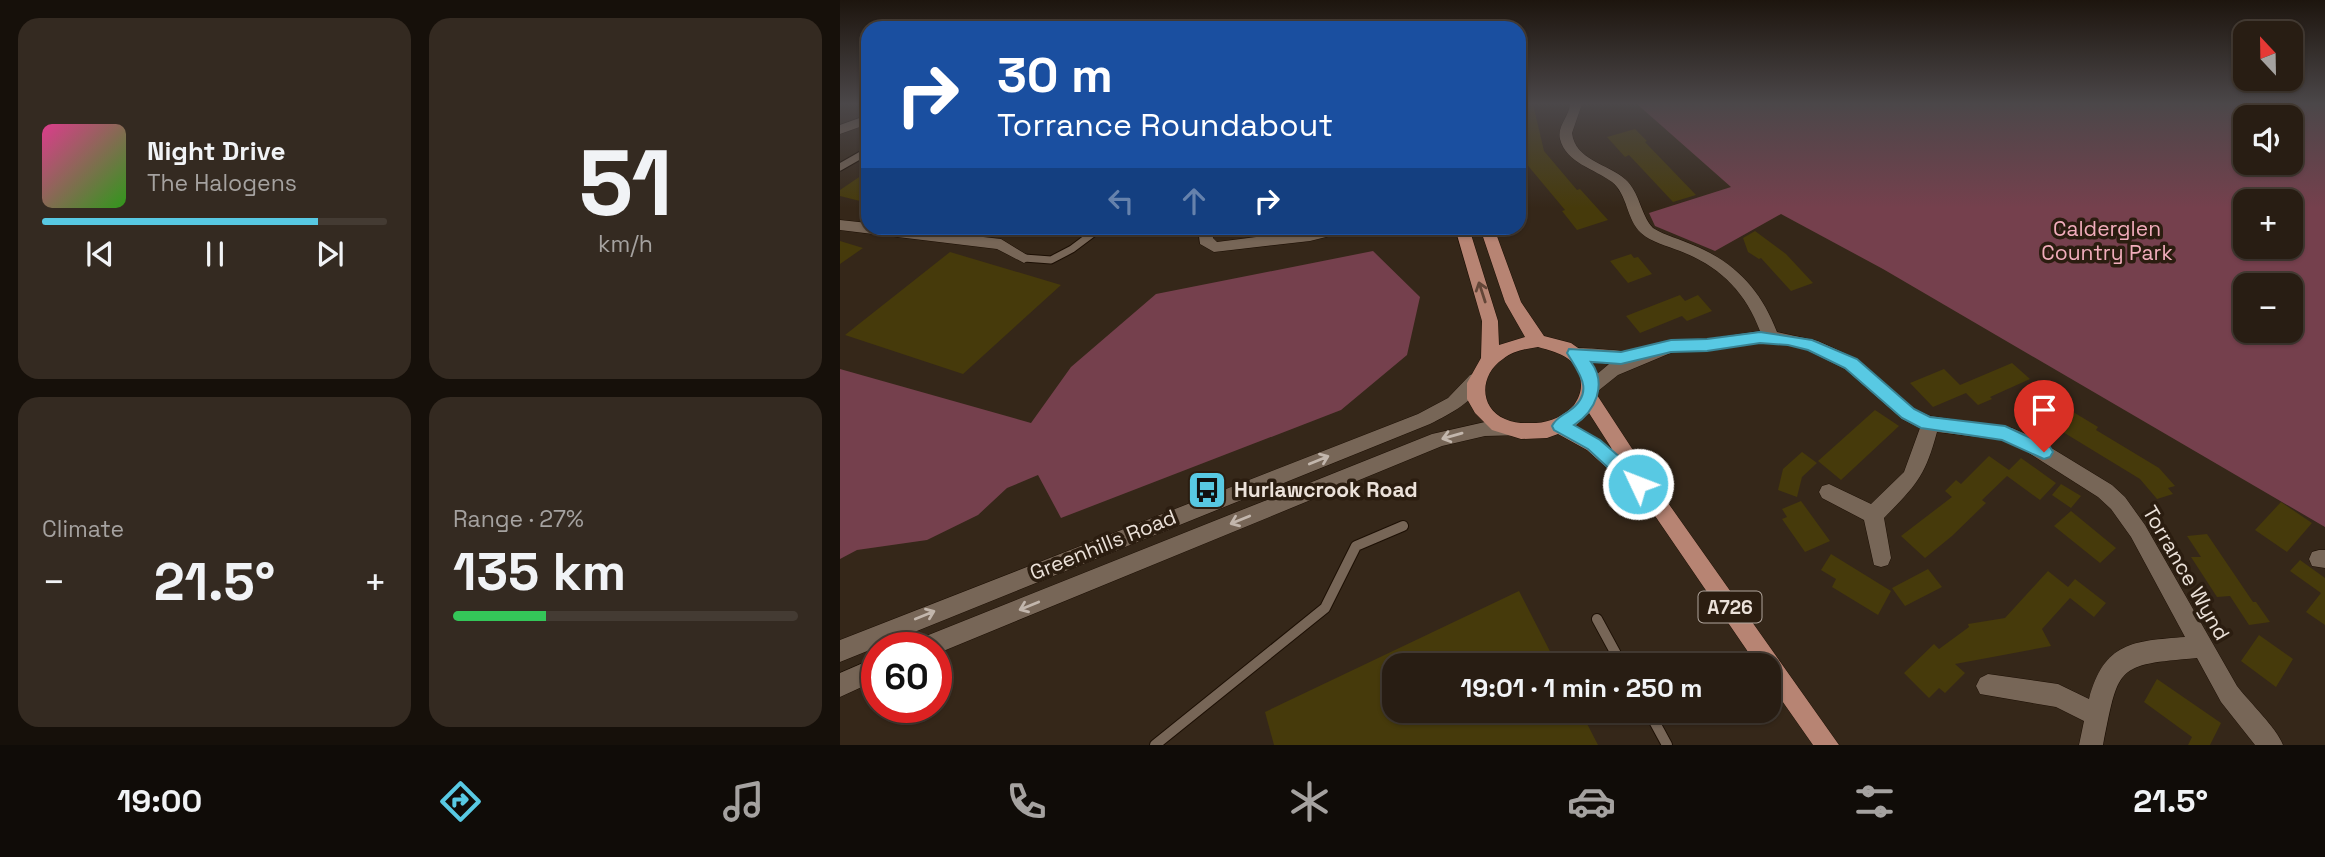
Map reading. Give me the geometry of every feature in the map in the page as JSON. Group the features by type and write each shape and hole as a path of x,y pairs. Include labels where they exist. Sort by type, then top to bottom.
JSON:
{"main road":[{"path":"1464,235 1488,311 1491,332 1490,358"},
{"path":"1490,235 1519,317 1538,341"},
{"path":"1575,353 1558,344 1538,341 1507,347 1490,358 1481,368 1476,380 1476,397 1484,412 1499,424 1519,430 1540,431 1560,426 1578,414 1591,392"},
{"name":"A726","path":"1575,353 1591,374 1591,392 1654,499 1827,745"},
{"name":"A726","path":"1560,426 1594,444 1654,499"}],"street":[{"path":"1566,139 1571,149 1580,158 1609,173 1625,186 1647,230 1708,257 1745,284 1760,306 1771,338"},
{"path":"840,225 861,226"},
{"path":"953,235 1001,244 1024,258"},
{"path":"1205,235 1205,240 1214,247 1314,235"},
{"name":"Torrance Wynd","path":"1575,353 1600,358 1650,352 1671,346 1771,338 1812,345 1835,354 1870,379 1908,414 1930,424 2005,433 2060,461 2105,491 2138,531 2246,718 2271,745"},
{"name":"Torrance Wynd","path":"1591,392 1612,370 1650,352"},
{"name":"Greenhills Road","path":"840,652 904,624 1424,419 1454,403 1476,380"},
{"path":"1874,515 1911,478 1922,456 1930,424"},
{"name":"Greenhills Road","path":"952,637 1439,439 1485,429 1519,430"},
{"path":"1829,492 1874,515"},
{"path":"1874,515 1881,558"},
{"path":"2091,745 2111,667 2124,657 2144,651 2203,647"},
{"path":"840,685 861,675"},
{"path":"1988,687 2058,696 2097,715"}],"lane":[{"path":"840,167 861,155"},
{"path":"1024,258 1051,260 1091,235"},
{"path":"1155,745 1325,608 1356,546 1403,526"},
{"path":"1597,619 1615,653"},
{"path":"1655,723 1667,745"}],"green space":[{"name":"Calderglen Country Park","path":"1676,139 2233,139 2233,175 2303,175 2303,139 2325,139 2325,527 1883,269 1781,214 1715,251 1655,226 1649,213 1731,187"},
{"path":"1373,251 1420,297 1407,355 1341,410 1061,518 1038,475 1007,488 978,515 927,540 857,550 840,559 840,369 1031,423 1071,367 1156,294"}],"building":[{"path":"1526,139 1541,139 1544,151 1577,190 1580,189 1608,220 1577,230 1562,211 1565,210 1526,163"},
{"path":"1609,139 1645,139 1696,195 1673,202 1629,155 1625,157"},
{"path":"861,176 861,201 840,196 840,190"},
{"path":"1755,231 1786,254 1813,283 1791,291 1761,258 1748,252 1743,238"},
{"path":"840,241 863,248 840,264"},
{"path":"950,252 1061,285 963,374 845,335"},
{"path":"1631,254 1634,258 1638,257 1652,274 1628,283 1610,261"},
{"path":"1680,295 1685,301 1698,295 1712,311 1687,321 1682,316 1640,333 1626,316"},
{"path":"2012,363 2030,379 1978,405 1966,393 1933,407 1910,383 1944,369 1960,385"},
{"path":"2055,401 2098,427 2096,430 2159,468 2175,486 2168,488 2173,494 2157,499 2140,479 2040,418"},
{"path":"1875,410 1899,426 1841,480 1818,461"},
{"path":"1802,452 1817,463 1802,477 1797,497 1778,490 1783,469"},
{"path":"1989,456 2009,470 2021,458 2056,483 2040,500 2007,476 1982,500 1986,503 1925,558 1901,536 1952,497 1945,491 1956,480 1961,484"},
{"path":"2061,484 2081,496 2071,508 2052,495"},
{"path":"1801,501 1830,541 1805,552 1782,519 1787,517 1782,509"},
{"path":"2281,502 2312,523 2287,552 2255,530"},
{"path":"2071,511 2116,548 2100,563 2054,526"},
{"path":"2207,534 2253,602 2256,602 2270,622 2249,625 2230,596 2217,597 2191,557 2201,557 2187,536"},
{"path":"1831,554 1891,591 1878,615 1832,587 1836,579 1821,570"},
{"path":"2300,560 2325,578 2325,625 2306,612 2321,593 2290,571"},
{"path":"1928,569 1942,587 1905,606 1892,588"},
{"path":"2048,571 2068,587 2075,579 2106,603 2094,617 2070,598 2042,629 2051,646 1955,664 1965,673 1945,693 1939,688 1929,698 1904,673 1934,644 1939,649 1969,627 1968,624 2005,618"},
{"path":"1519,591 1551,653 1389,653"},
{"path":"2259,635 2293,659 2276,687 2241,661"},
{"path":"1382,656 1382,723 1587,723 1598,745 1274,745 1265,712"},
{"path":"2157,679 2221,723 2210,745 2188,745 2192,737 2144,702"}],"place":[{"name":"Hurlawcrook Road","path":"1207,490"}],"route":[{"path":"1638,484 1594,444 1560,426 1578,414 1590,398 1591,374 1585,362 1575,353 1600,358 1621,358 1671,346 1707,345 1760,337 1812,345 1851,364 1908,414 1927,423 2005,433 2044,452"}]}
